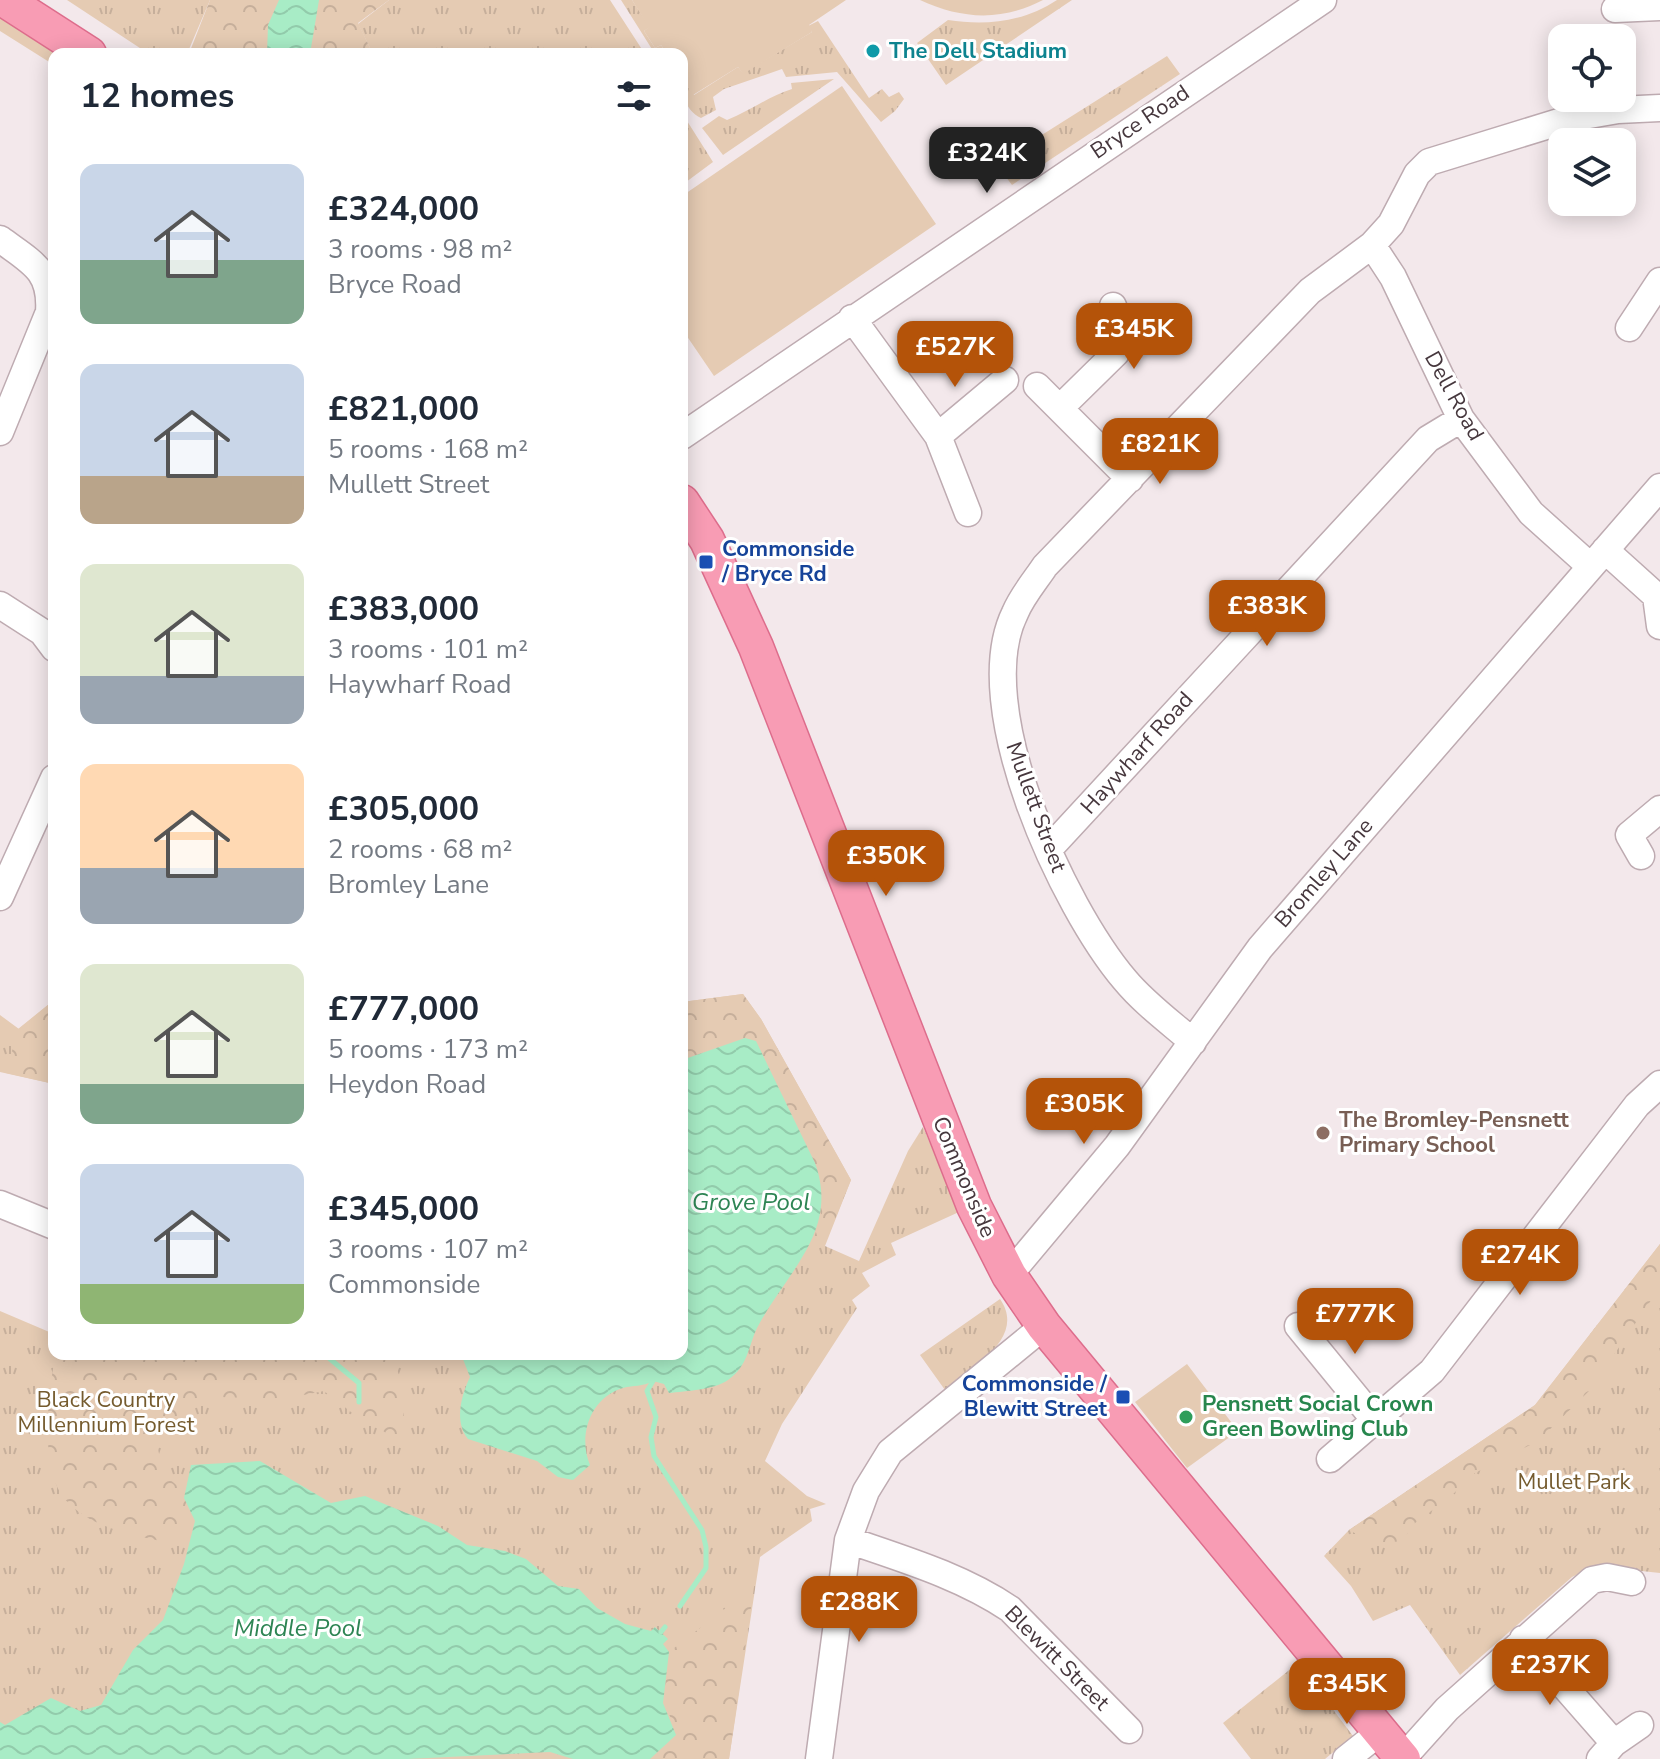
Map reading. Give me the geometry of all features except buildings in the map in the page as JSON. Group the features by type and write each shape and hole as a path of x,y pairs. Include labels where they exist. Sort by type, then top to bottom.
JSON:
{"main road":[{"path":"5,0 80,48"},
{"path":"34,0 109,48"},
{"name":"Commonside","path":"688,511 707,540 756,647 961,1176 1009,1275 1044,1326 1403,1759"}],"street":[{"name":"Bryce Road","path":"688,432 1323,0"},
{"path":"1615,9 1660,7"},
{"name":"Mullett Street","path":"1193,1042 1117,970 1071,902 1018,769 1003,707 1003,664 1014,614 1045,566 1310,291 1372,245 1391,224 1417,174 1442,156 1572,118 1618,110 1660,108"},
{"path":"0,239 34,263 48,284"},
{"name":"Dell Road","path":"1372,245 1393,277 1461,419 1531,513 1656,596 1660,626"},
{"path":"1629,328 1660,281"},
{"path":"1060,408 1116,353 1123,333 1113,306"},
{"path":"0,432 48,314"},
{"path":"852,318 938,436 968,513"},
{"path":"938,436 1005,380"},
{"path":"1037,386 1130,479"},
{"name":"Haywharf Road","path":"1049,849 1428,439 1461,419"},
{"name":"Bromley Lane","path":"1009,1275 1117,1146 1260,948 1660,487"},
{"path":"0,605 42,632 48,640"},
{"path":"0,897 48,791"},
{"path":"1641,856 1629,835 1660,809"},
{"path":"1330,1459 1432,1371 1637,1105 1660,1084"},
{"path":"0,1204 48,1224"},
{"path":"819,1759 848,1540 866,1491 890,1452 1044,1326"},
{"path":"1298,1326 1374,1419"},
{"name":"Blewitt Street","path":"848,1540 927,1567 989,1594 1010,1609 1129,1730"},
{"path":"1403,1759 1447,1709 1592,1580 1607,1577 1632,1582"},
{"path":"1523,1639 1607,1751 1640,1725"},
{"path":"1346,1759 1380,1732"}],"green space":[{"path":"67,0 210,0 190,48 140,48"},
{"path":"210,0 389,0 358,23 370,48 191,48"},
{"path":"389,0 610,0 641,48 370,48 358,24"},
{"path":"621,0 632,0 650,27 644,31 655,48 651,48"},
{"path":"632,0 846,0 809,25 812,32 743,74 738,67 693,95 688,87 688,48 663,48 661,45 655,48 644,31 649,27"},
{"name":"The Dell Stadium","path":"920,0 1043,0 1012,12 981,15 951,11"},
{"path":"1057,0 1072,0 946,85 917,43 948,20 990,22 1018,18"},
{"path":"0,17 49,48 48,61 0,31"},
{"path":"818,21 869,98 882,89 889,97 899,92 904,99 895,111 881,122 837,72 786,77 782,69 724,89 713,97 716,110 701,118 688,106 688,86 694,95 738,67 743,73 812,32 808,26"},
{"path":"1167,56 1180,74 1012,185 996,164"},
{"path":"834,79 723,155 702,128 719,116 727,120 792,89 791,83"},
{"path":"842,86 936,224 714,376 688,338 688,192"},
{"path":"688,122 713,162 688,181"},
{"path":"743,994 761,1019 851,1180 825,1246 859,1261 908,1151 923,1127 959,1212 891,1243 896,1255 862,1273 870,1286 852,1300 857,1308 782,1424 765,1461 807,1496 826,1504 810,1509 812,1521 760,1557 729,1759 0,1759 0,1311 48,1331 48,1360 688,1360 688,1001"},
{"path":"743,994 761,1019 851,1180 824,1246 812,1244 823,1210 821,1180 756,1041 745,1038 688,1058 688,1001"},
{"path":"48,1005 48,1083 0,1072 0,1015 19,1029"},
{"path":"48,1005 48,1083 6,1073 18,1029"},
{"name":"Mullet Park","path":"1660,1244 1660,1573 1595,1566 1572,1577 1460,1675 1410,1605 1373,1621 1351,1586 1324,1556 1349,1530 1535,1405"},
{"path":"1660,1244 1660,1287 1590,1390 1538,1441 1475,1473 1450,1497 1415,1523 1402,1541 1375,1544 1349,1530 1535,1405"},
{"path":"1000,1299 1007,1326 1002,1339 945,1390 920,1355"},
{"name":"Black Country Millennium Forest","path":"55,1360 392,1360 401,1384 403,1443 351,1412 324,1391 283,1399 221,1397 180,1414 157,1444 163,1473 185,1493 195,1520 166,1542 95,1521 70,1505 61,1494 54,1480 48,1445 50,1386"},
{"name":"Pensnett Social Crown Green Bowling Club","path":"1187,1364 1238,1431 1187,1468 1135,1402"},
{"path":"755,1580 729,1759 650,1759 659,1749 672,1720 663,1703 669,1652 731,1604"},
{"path":"1298,1663 1353,1736 1325,1759 1251,1759 1223,1723"}],"water":[{"path":"279,0 319,0 311,48 267,48 268,25"},
{"name":"Grove Pool","path":"745,1038 756,1041 815,1163 821,1188 821,1210 815,1231 757,1328 740,1369 728,1380 708,1388 669,1393 664,1384 653,1381 611,1393 594,1409 589,1420 585,1443 590,1465 573,1480 558,1477 537,1461 468,1439 460,1417 470,1377 463,1360 688,1360 688,1058"},
{"name":"Middle Pool","path":"260,1461 331,1503 365,1496 438,1526 467,1545 505,1551 526,1559 558,1586 579,1589 597,1608 625,1624 651,1631 655,1627 668,1639 663,1644 669,1652 663,1703 676,1735 650,1759 573,1759 550,1752 407,1759 0,1759 0,1722 5,1725 51,1698 80,1711 101,1705 133,1650 163,1620 184,1564 195,1521 184,1498 191,1465"}],"waterway":[{"path":"331,1360 359,1383 359,1402"},
{"path":"653,1381 647,1391 656,1417 651,1437 654,1456 702,1530 706,1547 706,1568 680,1606"},
{"path":"661,1632 665,1627"}],"place":[{"name":"The Dell Stadium","path":"873,51"},
{"name":"Commonside / Bryce Rd","path":"706,562"},
{"name":"The Bromley-Pensnett Primary School","path":"1323,1133"},
{"name":"Commonside / Blewitt Street","path":"1123,1397"},
{"name":"Pensnett Social Crown Green Bowling Club","path":"1186,1417"}]}
